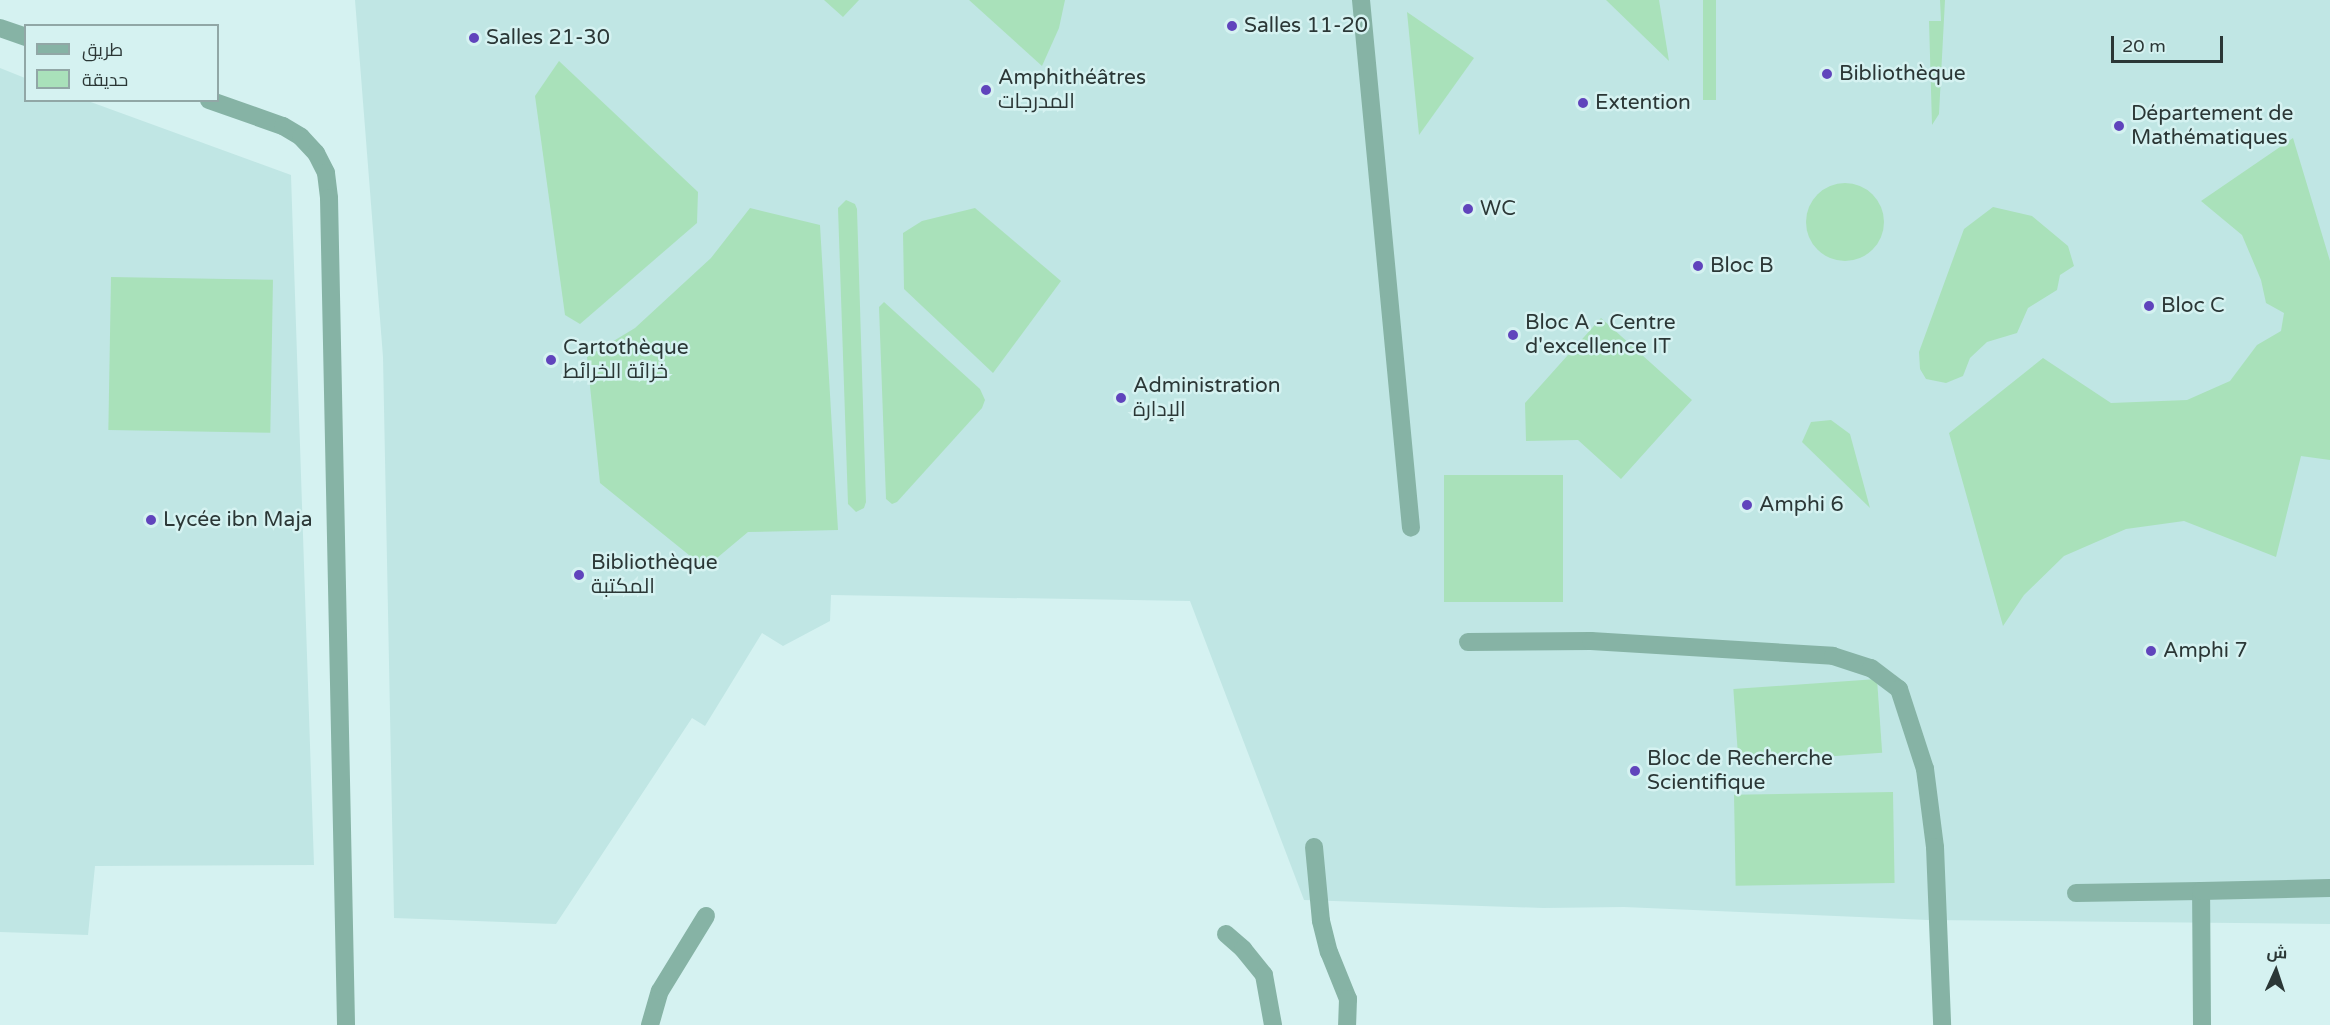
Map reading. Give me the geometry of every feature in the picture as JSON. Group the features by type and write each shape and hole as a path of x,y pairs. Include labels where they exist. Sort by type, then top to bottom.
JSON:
{"street":[{"path":"1361,0 1411,528"},
{"path":"0,28 24,36"},
{"path":"215,102 283,126 301,137 316,153 326,174 329,209 345,1025"},
{"path":"1468,642 1591,641 1833,656 1871,668 1899,689 1925,769 1935,847 1942,1025"},
{"path":"1314,847 1321,921 1329,952 1348,999 1347,1025"},
{"path":"2076,893 2330,888"},
{"path":"2201,891 2202,1025"},
{"path":"650,1025 660,991 706,916"},
{"path":"1226,934 1243,948 1264,975 1273,1025"}],"shaded area":[{"path":"355,0 2330,0 2330,924 1928,920 1624,907 1543,908 1304,900 1190,601 831,595 830,621 783,646 762,633 705,726 692,718 556,924 394,918 383,357"},
{"name":"Lycée ibn Maja","path":"0,68 24,78 24,102 91,102 291,175 314,865 95,866 88,935 0,932"}],"green space":[{"path":"824,0 859,0 843,17"},
{"path":"969,0 1065,0 1059,28 1042,66"},
{"path":"1606,0 1659,0 1669,61"},
{"path":"1703,0 1716,0 1716,100 1703,100"},
{"path":"1940,0 1945,0 1939,114 1932,125 1929,21 1941,21"},
{"path":"1407,12 1474,58 1419,135"},
{"path":"559,61 698,192 697,223 580,324 565,315 535,96"},
{"path":"2293,138 2330,261 2330,460 2301,456 2276,557 2184,521 2126,529 2064,556 2024,595 2003,626 1949,433 2043,358 2111,403 2187,400 2230,381 2257,345 2281,331 2284,313 2266,303 2261,280 2242,235 2201,201"},
{"path":"1837,183 1853,183 1867,189 1878,200 1884,214 1884,230 1878,244 1867,255 1853,261 1837,261 1823,255 1812,244 1806,230 1806,214 1812,200 1823,189"},
{"path":"846,200 855,204 857,209 866,502 864,508 856,512 848,504 838,208"},
{"path":"1993,207 2032,216 2068,246 2074,266 2060,275 2057,290 2028,308 2017,333 1987,342 1970,358 1963,376 1946,383 1926,379 1920,369 1919,352 1964,229"},
{"path":"750,208 820,225 838,530 748,532 705,568 600,483 587,357 635,328 711,258"},
{"path":"975,208 1061,281 993,373 904,289 903,233 922,221"},
{"path":"111,277 273,280 270,433 108,430"},
{"path":"884,302 980,389 985,400 982,408 897,502 892,504 886,499 879,307"},
{"path":"1601,318 1692,400 1621,479 1578,440 1526,441 1525,403"},
{"path":"1831,420 1850,434 1870,508 1802,442 1811,422"},
{"path":"1444,475 1563,475 1563,602 1444,602"},
{"path":"1877,679 1882,753 1739,763 1733,689"},
{"path":"1893,792 1895,883 1736,886 1734,795"}],"place":[{"name":"Salles 11-20","path":"1232,26"},
{"name":"Salles 21-30","path":"474,38"},
{"name":"Bibliothèque","path":"1827,74"},
{"name":"Amphithéâtres المدرجات","path":"986,90"},
{"name":"Extention","path":"1583,103"},
{"name":"Département de Mathématiques","path":"2119,126"},
{"name":"WC","path":"1468,209"},
{"name":"Bloc B","path":"1698,266"},
{"name":"Bloc C","path":"2149,306"},
{"name":"Bloc A - Centre d'excellence IT","path":"1513,335"},
{"name":"Cartothèque خزائة الخرائط","path":"551,360"},
{"name":"Administration الإدارة","path":"1121,398"},
{"name":"Amphi 6","path":"1747,505"},
{"name":"Lycée ibn Maja","path":"151,520"},
{"name":"Bibliothèque المكتبة","path":"579,575"},
{"name":"Amphi 7","path":"2151,651"},
{"name":"Bloc de Recherche Scientifique","path":"1635,771"}]}
